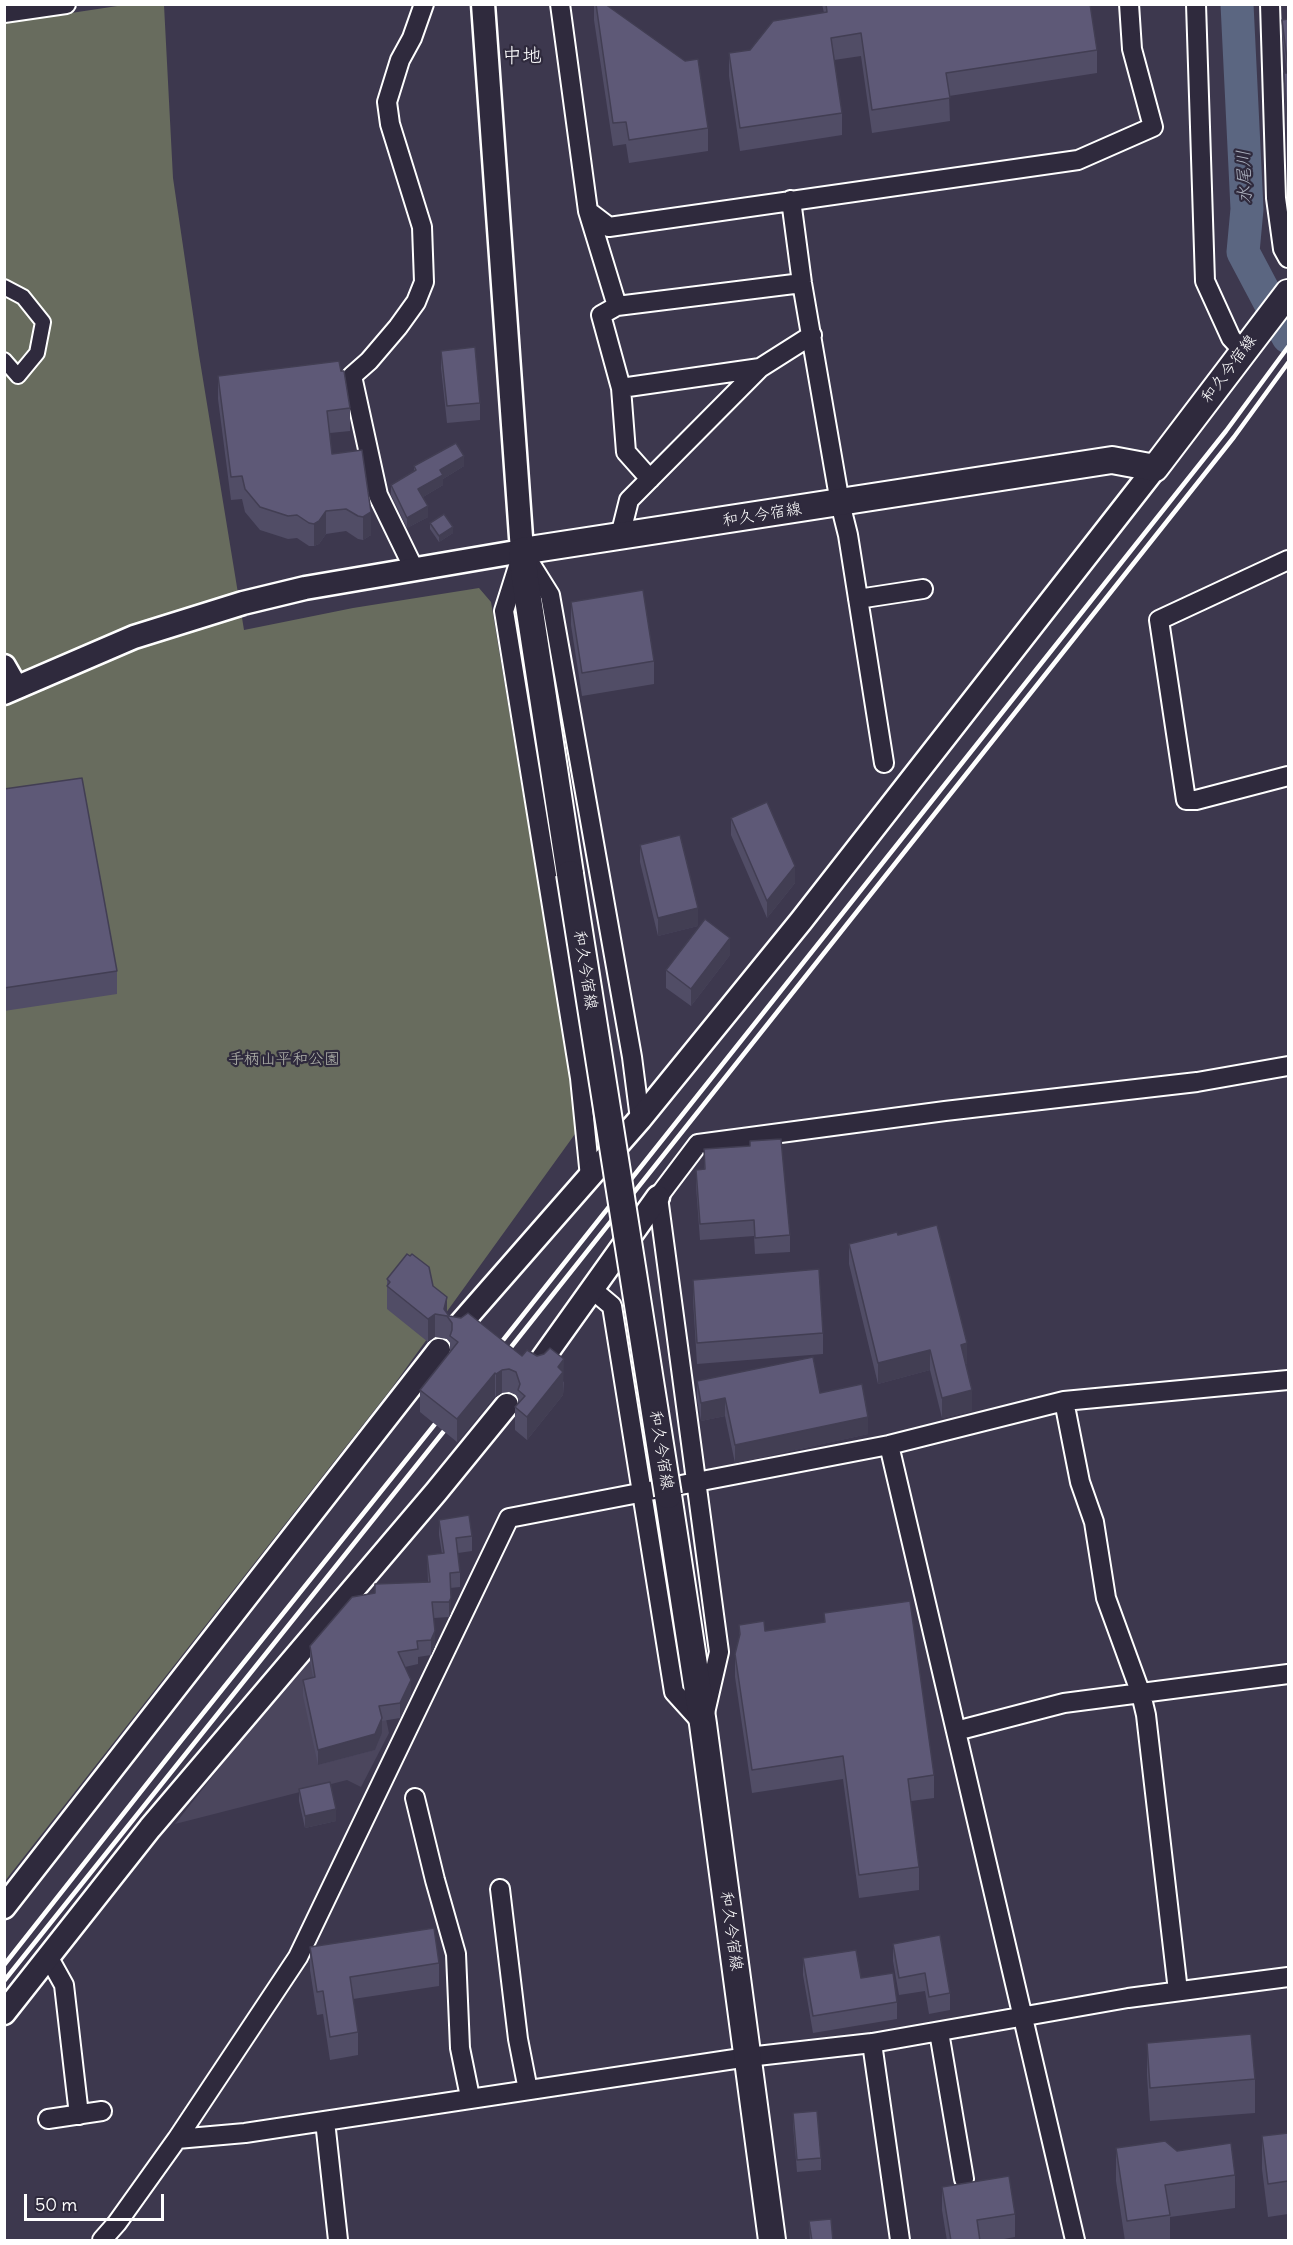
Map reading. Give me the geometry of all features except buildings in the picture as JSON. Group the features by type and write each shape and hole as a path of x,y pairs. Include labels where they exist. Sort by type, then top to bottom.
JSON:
{"main road":[{"name":"和久今宿線","path":"772,2241 703,1724 570,874 522,551 1112,459 1155,468 1288,293"}],"street":[{"path":"4,13 66,4"},
{"path":"414,569 378,495 352,376 369,361 398,327 416,302 424,282 422,227 390,124 387,102 400,60 412,38 424,4"},
{"path":"483,4 522,551 504,611 580,1078 590,1177"},
{"path":"560,4 588,211 617,306"},
{"path":"588,211 609,227 1078,160 1153,127 1132,49 1129,4"},
{"path":"1196,4 1205,281 1231,338 1243,351"},
{"path":"1270,4 1276,198 1283,249 1288,258"},
{"path":"791,200 802,283 840,503 848,535 884,762"},
{"path":"650,480 626,452 621,388 601,315 617,306 802,283"},
{"path":"4,287 23,297 43,322 37,353 18,376 4,360"},
{"path":"620,536 630,500 760,368 812,335"},
{"path":"621,388 760,368"},
{"path":"457,1328 640,1119 801,921 1155,468"},
{"path":"4,666 10,690 134,637 199,615 305,588 522,551"},
{"path":"522,551 550,595 632,1057 640,1119"},
{"path":"1288,560 1159,620 1186,800 1196,800 1288,776"},
{"path":"858,598 923,589"},
{"path":"538,1365 698,1144 939,1112 1197,1082 1288,1066"},
{"path":"658,1197 718,1653 703,1724"},
{"path":"593,1290 612,1306 674,1692 703,1724"},
{"path":"4,1907 439,1350"},
{"path":"102,2241 177,2139 298,1957 509,1518 889,1445 1064,1401 1288,1380"},
{"path":"1064,1401 1080,1482 1094,1522 1106,1598 1141,1694 1146,1715 1178,1991"},
{"path":"4,2013 150,1828 436,1492 507,1405"},
{"path":"889,1445 1075,2241"},
{"path":"956,1731 1064,1702 1288,1674"},
{"path":"415,1798 456,1954 460,2048 470,2097"},
{"path":"500,1889 518,2039 528,2090"},
{"path":"48,1958 64,1985 80,2115"},
{"path":"177,2139 245,2133 470,2097 748,2057 872,2043 1178,1991 1288,1977"},
{"path":"939,2032 964,2180"},
{"path":"872,2043 900,2241"},
{"path":"48,2119 102,2111"},
{"path":"325,2121 338,2241"}],"shaded area":[{"path":"359,1591 389,1733 361,1787 347,1780 175,1824"}],"green space":[{"name":"手柄山平和公園","path":"124,5 164,5 173,178 244,630 353,608 479,588 491,602 577,1118 575,1134 391,1389 5,1881 5,23"}],"waterway":[{"name":"水尾川","path":"1237,4 1247,209 1243,252 1288,337"}],"railway":[{"path":"492,1354 1226,431 1288,347"},
{"path":"500,1361 1234,437 1288,363"},
{"path":"4,1965 435,1424"},
{"path":"4,1981 444,1431"}],"district":[{"name":"中地","path":"522,56"}]}
